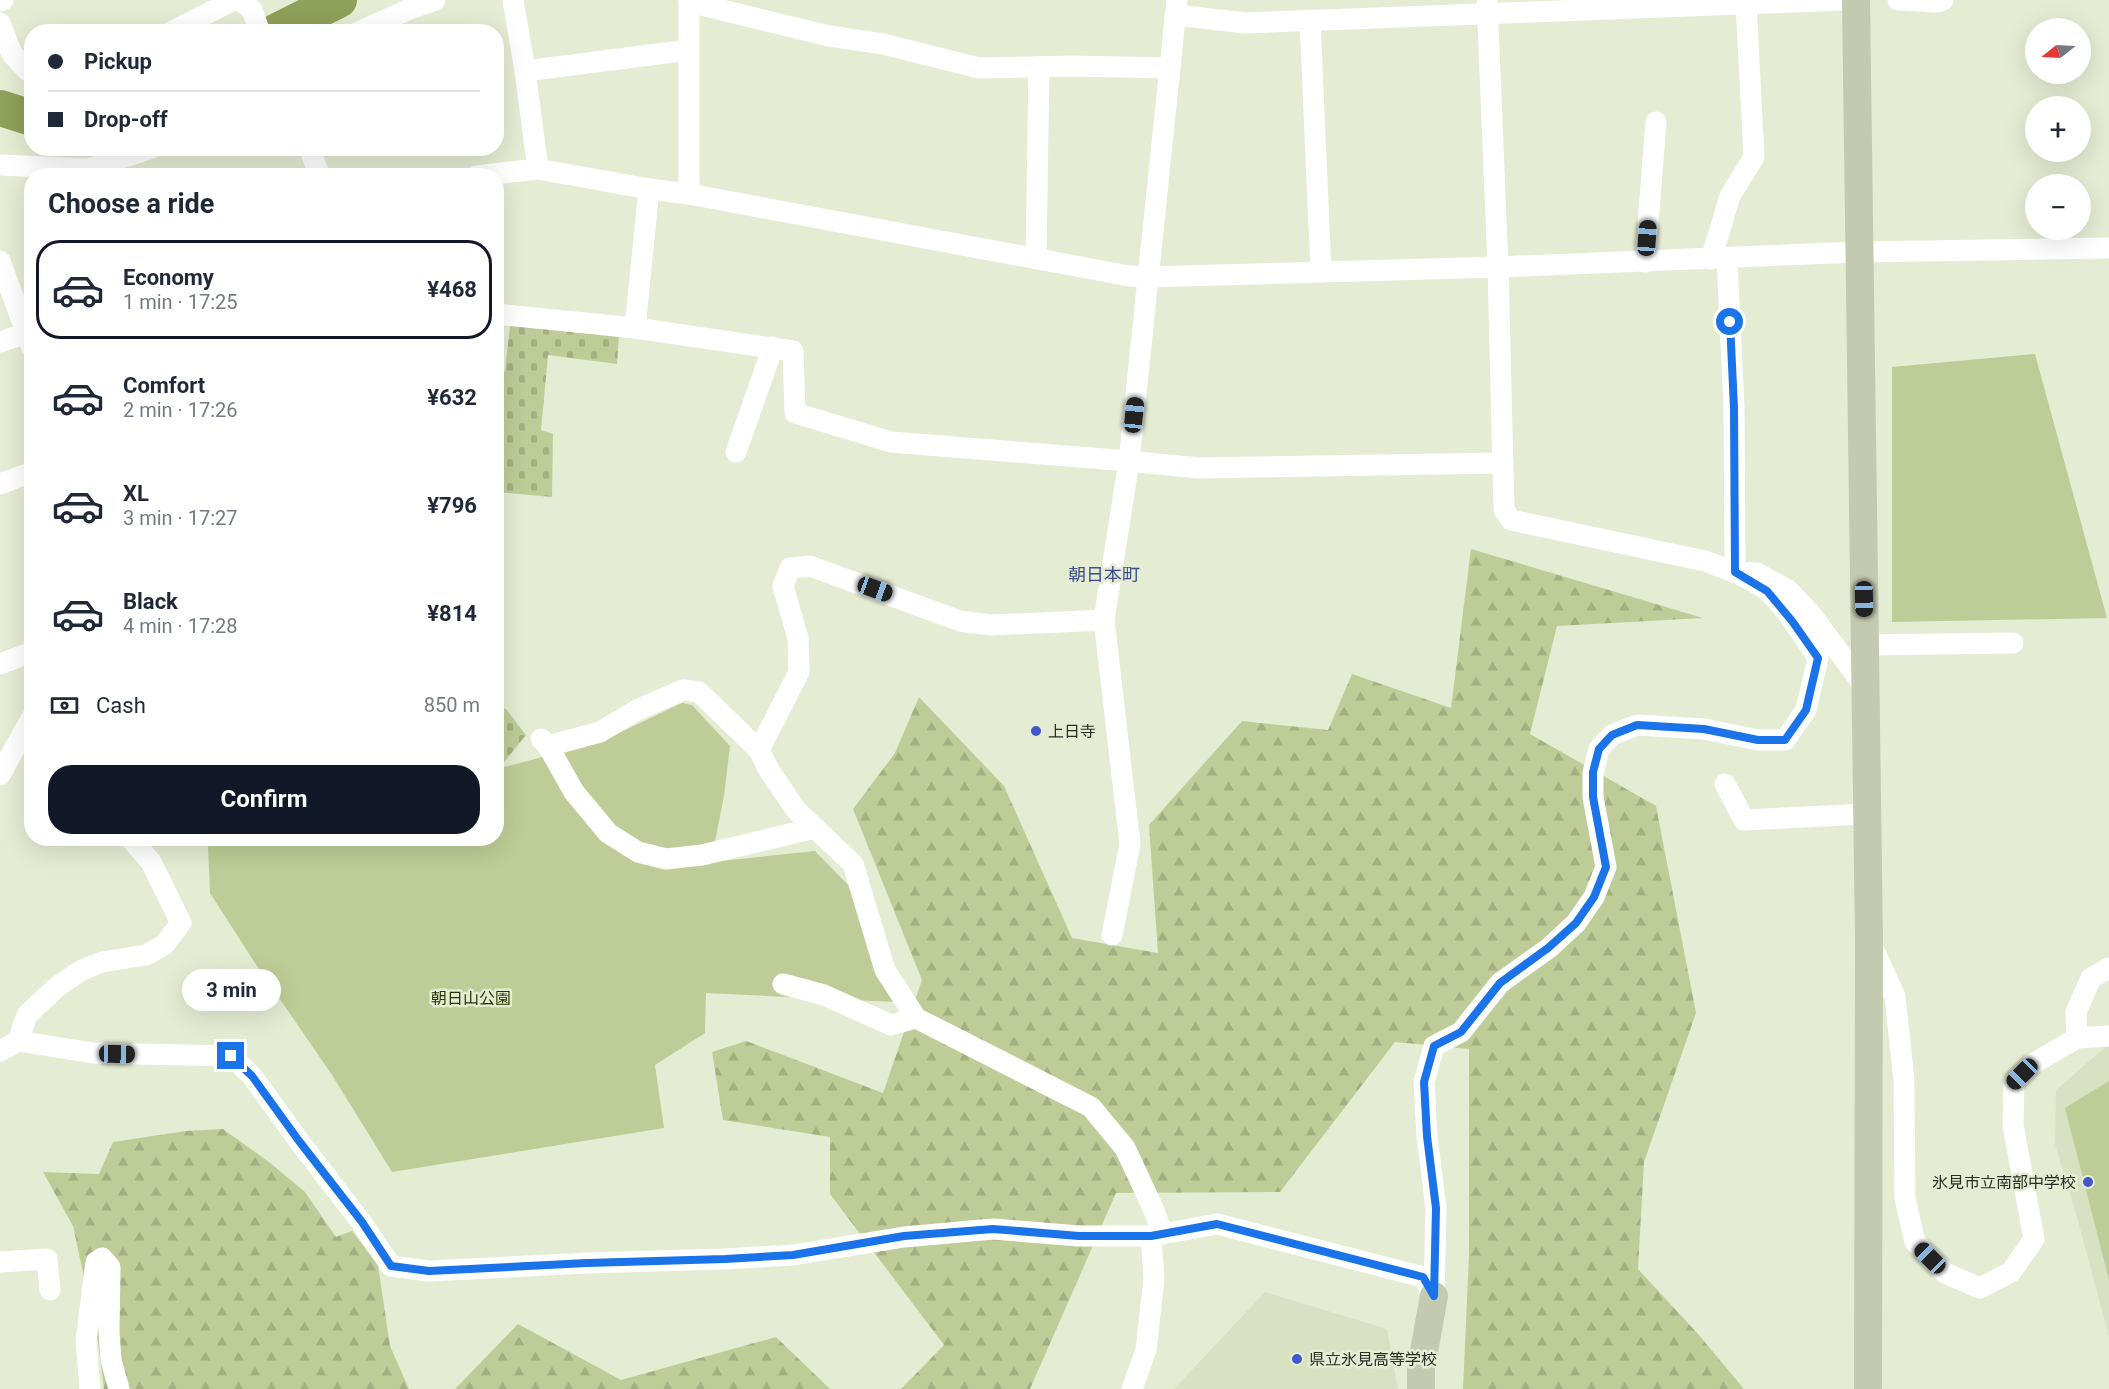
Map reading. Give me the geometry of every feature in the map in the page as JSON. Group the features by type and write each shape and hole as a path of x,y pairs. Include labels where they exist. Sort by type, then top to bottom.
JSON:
{"street":[{"path":"376,24 435,0"},
{"path":"513,0 538,170"},
{"path":"1112,935 1130,844 1104,620 1129,461 1176,8 1246,23 1487,6 1845,0"},
{"path":"1856,0 1869,941 1868,1389"},
{"path":"1898,0 1937,2 1943,0"},
{"path":"689,194 689,1 830,36 883,44 979,68 1170,68"},
{"path":"191,24 242,3 255,24"},
{"path":"1735,572 1734,408 1719,258 1730,196 1754,157 1746,3"},
{"path":"1421,1389 1421,1368 1434,1296 1436,1208 1427,1136 1424,1082 1434,1046 1461,1032 1500,983 1548,948 1576,923 1594,897 1606,867 1593,797 1593,772 1599,749 1612,735 1637,725 1704,729 1758,740 1785,740 1806,710 1818,658 1767,591 1735,572 1705,561 1511,520 1504,510 1498,267 1487,6"},
{"path":"1310,20 1321,272"},
{"path":"0,23 12,54 24,67"},
{"path":"525,71 690,50"},
{"path":"1036,259 1039,67"},
{"path":"1645,262 1656,122"},
{"path":"91,168 128,156"},
{"path":"0,165 66,168"},
{"path":"504,173 538,170 689,194 1036,259 1147,277 1645,262 1858,252 2109,248"},
{"path":"635,328 649,189"},
{"path":"0,261 24,322"},
{"path":"504,315 635,328 794,351 795,413 891,442 1198,468 1503,463"},
{"path":"0,342 24,338"},
{"path":"736,452 773,347"},
{"path":"0,484 24,475"},
{"path":"759,750 799,672 798,638 783,586 790,568 810,566 960,621 991,624 1104,620"},
{"path":"1735,572 1757,573 1788,590 1810,614 1865,687"},
{"path":"1864,645 2013,643"},
{"path":"0,664 24,655"},
{"path":"815,828 702,855 666,859 638,852 608,833 574,792 545,742 600,732 638,710 683,690 699,692 759,750 769,770 796,810 815,828 853,864 885,970 916,1018 1091,1107 1125,1148 1153,1208 1156,1235 1153,1291 1146,1350 1132,1389"},
{"path":"0,775 24,732"},
{"path":"1725,784 1744,820 1867,814"},
{"path":"18,1041 27,1015 58,986 82,970 102,962 146,955 164,945 181,923 151,862 137,846"},
{"path":"1869,941 1895,996 1904,1080 1905,1198 1915,1242 1945,1273 1980,1288 2011,1272 2034,1239 2013,1125 2013,1083 2031,1065 2077,1038 2109,1036"},
{"path":"2077,1038 2076,1012 2091,978 2109,968"},
{"path":"783,984 824,995 891,1025 916,1018"},
{"path":"0,1051 18,1041 93,1053 231,1056 252,1076 362,1222 391,1266 429,1271 736,1258 793,1255 904,1236 993,1229 1079,1236 1156,1235 1217,1224 1423,1277 1434,1296"},
{"path":"90,1389 86,1341 96,1262 102,1258 110,1267 111,1360 119,1389"},
{"path":"0,1262 47,1259 50,1290"}],"shaded area":[{"name":"氷見市立南部中学校","path":"2109,1044 2109,1337 2055,1144 2056,1090"},
{"name":"県立氷見高等学校","path":"1265,1292 1387,1329 1398,1389 1174,1389"}],"green space":[{"path":"510,326 619,335 617,364 548,355 541,430 553,434 552,497 504,493 505,371"},
{"path":"2035,354 2107,618 1892,622 1892,367"},
{"path":"1471,549 1703,618 1557,626 1530,734 1656,806 1696,1013 1644,1162 1638,1269 1698,1334 1744,1389 1463,1389 1469,1255 1469,1049 1395,1042 1280,1192 1116,1193 1030,1389 901,1389 944,1345 830,1194 830,1137 723,1120 712,1052 746,1041 883,1093 922,980 853,809 895,753 919,697 1004,786 1072,938 1158,953 1149,825 1242,721 1328,730 1352,674 1451,708"},
{"name":"朝日山公園","path":"682,703 692,705 730,746 724,796 711,862 815,851 853,890 896,1002 706,993 705,1033 655,1065 664,1128 392,1172 332,1075 210,893 208,846 504,846 504,767 600,742"},
{"path":"504,708 526,735 504,762"},
{"path":"2109,1081 2109,1280 2065,1108"},
{"path":"223,1129 269,1162 305,1192 336,1237 352,1231 378,1265 390,1346 409,1389 104,1389 98,1342 73,1226 43,1172 99,1174 113,1142 186,1131"},
{"path":"518,1324 621,1380 776,1337 830,1389 455,1389"}],"waterway":[{"path":"291,24 339,0"},
{"path":"0,108 24,116"}],"place":[{"name":"上日寺","path":"1036,731"},
{"name":"氷見市立南部中学校","path":"2088,1182"},
{"name":"県立氷見高等学校","path":"1297,1359"}],"district":[{"name":"朝日本町","path":"1104,574"}],"route":[{"path":"231,1056 252,1076 362,1222 391,1266 429,1271 725,1259 793,1255 904,1236 993,1229 1079,1236 1151,1236 1217,1224 1423,1277 1434,1296 1436,1208 1427,1136 1424,1082 1434,1046 1461,1032 1500,983 1548,948 1576,923 1594,897 1606,867 1593,797 1593,772 1599,749 1612,735 1637,725 1704,729 1758,740 1785,740 1806,710 1818,658 1767,591 1735,572 1734,408 1730,322"}]}
